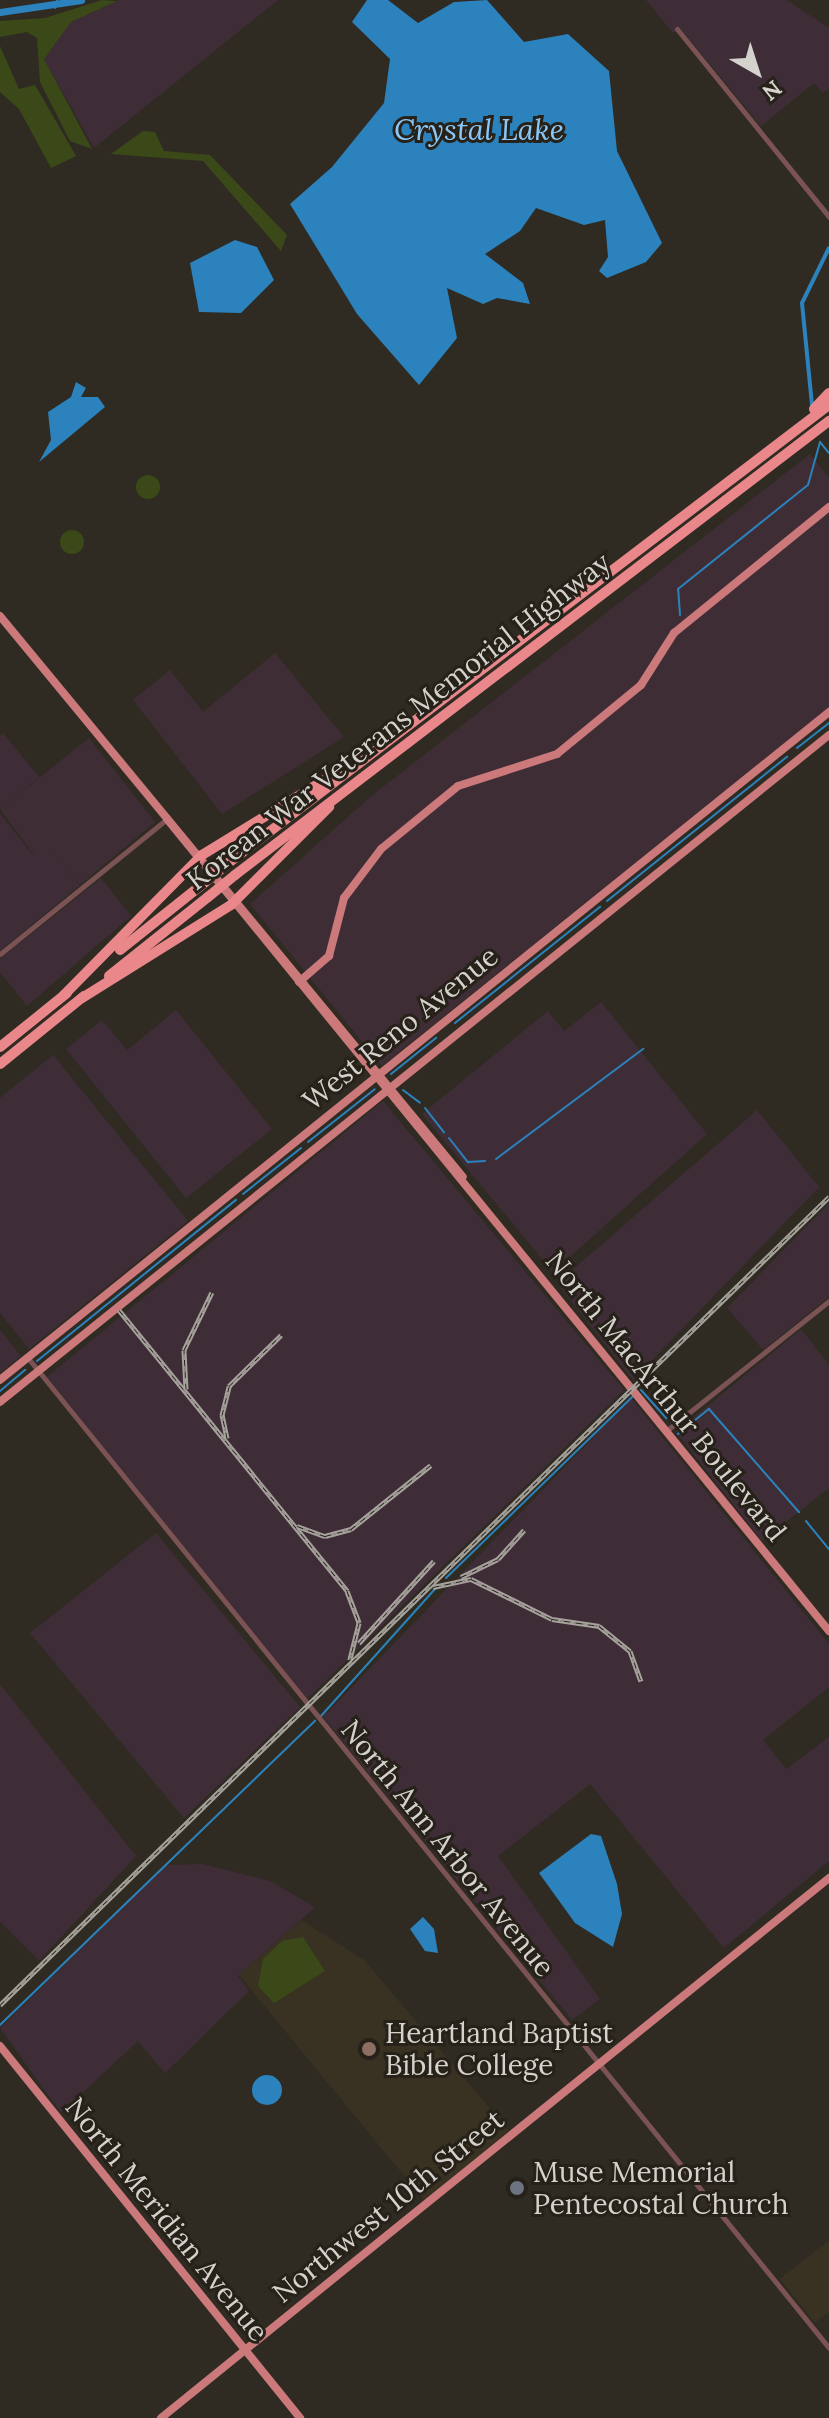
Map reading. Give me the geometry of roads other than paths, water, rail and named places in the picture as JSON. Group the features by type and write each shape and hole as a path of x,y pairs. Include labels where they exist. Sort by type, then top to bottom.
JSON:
{"highway":[{"path":"777,446 829,393"},
{"name":"Korean War Veterans Memorial Highway","path":"0,1047 346,769 829,405"},
{"name":"Korean War Veterans Memorial Highway","path":"0,1064 357,777 829,421"},
{"path":"794,450 829,430"},
{"path":"64,995 199,858 346,769"},
{"path":"82,998 235,902 357,777"}],"main road":[{"path":"300,982 329,956 344,898 381,849 458,786 557,754 641,685 674,633 829,507"},
{"path":"0,616 300,982 352,1037 377,1076"},
{"name":"West Reno Avenue","path":"0,1380 829,712"},
{"name":"West Reno Avenue","path":"0,1402 829,735"},
{"path":"300,982 334,1032 430,1134 469,1188"},
{"path":"321,1015 337,1019"},
{"path":"334,1032 352,1037"},
{"path":"388,1089 410,1124 469,1188"},
{"path":"410,1124 430,1134"},
{"path":"298,1138 309,1152"},
{"name":"North MacArthur Boulevard","path":"469,1188 829,1631"},
{"name":"Northwest 10th Street","path":"161,2418 829,1878"},
{"name":"North Meridian Avenue","path":"0,2046 300,2418"}],"street":[{"path":"677,29 829,217"},
{"path":"0,954 167,819"},
{"path":"666,1431 829,1301"},
{"name":"North Ann Arbor Avenue","path":"28,1357 36,1373 829,2348"}],"water":[{"name":"Crystal Lake","path":"367,0 388,0 418,23 454,2 487,0 524,42 568,34 609,71 617,151 662,243 646,262 607,278 599,271 608,257 605,220 584,225 536,208 520,231 485,254 523,283 530,304 497,298 483,304 447,288 457,338 419,385 357,314 290,204 332,167 384,103 390,59 352,22"},
{"path":"235,240 257,247 274,280 241,313 199,312 190,263"},
{"path":"76,382 86,388 81,397 98,397 105,407 39,462 51,440 48,412 71,397"},
{"path":"591,1834 601,1836 617,1884 622,1914 613,1947 575,1923 539,1873"},
{"path":"423,1917 434,1929 438,1953 425,1951 410,1929"},
{"path":"267,2075 278,2079 282,2090 278,2101 267,2105 256,2101 252,2090 256,2079"}],"waterway":[{"path":"55,8 57,0"},
{"path":"0,12 81,0"},
{"path":"812,405 802,303 829,248"},
{"path":"680,615 678,589 808,485 820,442 829,453"},
{"path":"797,748 829,723"},
{"path":"607,901 787,757"},
{"path":"455,1023 600,907"},
{"path":"391,1074 436,1038"},
{"path":"496,1159 643,1049"},
{"path":"308,1142 375,1089"},
{"path":"403,1090 420,1103"},
{"path":"425,1108 444,1132"},
{"path":"449,1138 468,1162 485,1161"},
{"path":"243,1194 301,1148"},
{"path":"37,1361 236,1200"},
{"path":"0,1391 25,1370"},
{"path":"641,1390 666,1418"},
{"path":"446,1578 632,1397"},
{"path":"678,1434 709,1409 799,1512"},
{"path":"806,1521 829,1549"},
{"path":"321,1716 436,1588"},
{"path":"0,2025 315,1721"}],"railway":[{"path":"0,2005 829,1197"},
{"path":"186,1389 184,1350 212,1292"},
{"path":"119,1310 347,1591 359,1623 350,1660"},
{"path":"227,1438 222,1415 229,1386 281,1335"},
{"path":"297,1526 325,1536 351,1529 431,1465"},
{"path":"461,1577 498,1559 524,1530"},
{"path":"359,1643 434,1561"},
{"path":"433,1587 471,1579 552,1619 599,1626 630,1651 641,1681"}],"place":[{"name":"Heartland Baptist Bible College","path":"369,2049"},
{"name":"Muse Memorial Pentecostal Church","path":"517,2188"}]}
